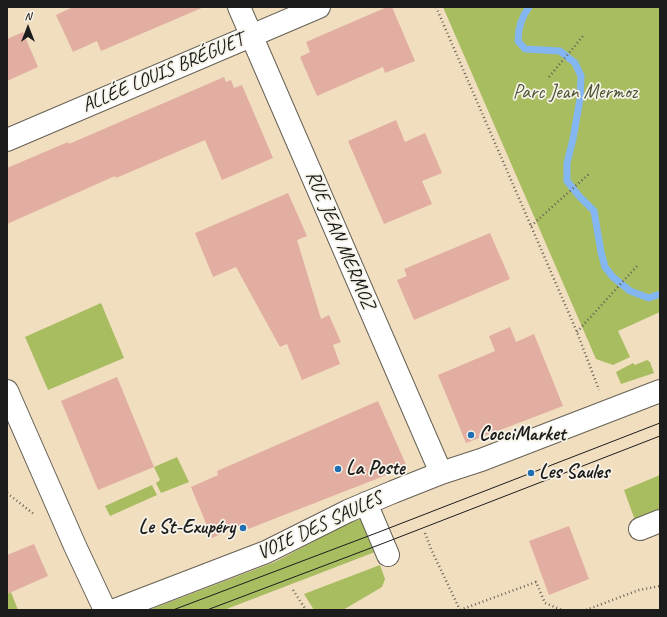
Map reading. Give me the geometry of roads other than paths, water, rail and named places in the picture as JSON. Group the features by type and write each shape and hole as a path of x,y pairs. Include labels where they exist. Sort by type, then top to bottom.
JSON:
{"street":[{"name":"RUE JEAN MERMOZ","path":"239,7 441,473"},
{"name":"ALLÉE LOUIS BRÉGUET","path":"7,140 319,7"},
{"path":"7,391 75,546 105,610"},
{"name":"VOIE DES SAULES","path":"115,610 266,552 348,510 441,473 481,460 660,392"},
{"path":"366,503 388,555"},
{"path":"640,528 660,521"}],"waterway":[{"path":"529,7 520,23 518,41 525,49 560,51 575,63 581,76 580,99 567,163 567,181 594,211 605,267 613,277 630,291 649,298 660,294"}],"tram line":[{"path":"173,610 660,423"},
{"path":"207,610 660,436"}],"place":[{"name":"CocciMarket","path":"471,435"},
{"name":"La Poste","path":"338,469"},
{"name":"Les Saules","path":"531,473"},
{"name":"Le St-Exupéry","path":"243,528"}],"park label":[{"name":"Parc Jean Mermoz","path":"575,93"}]}
